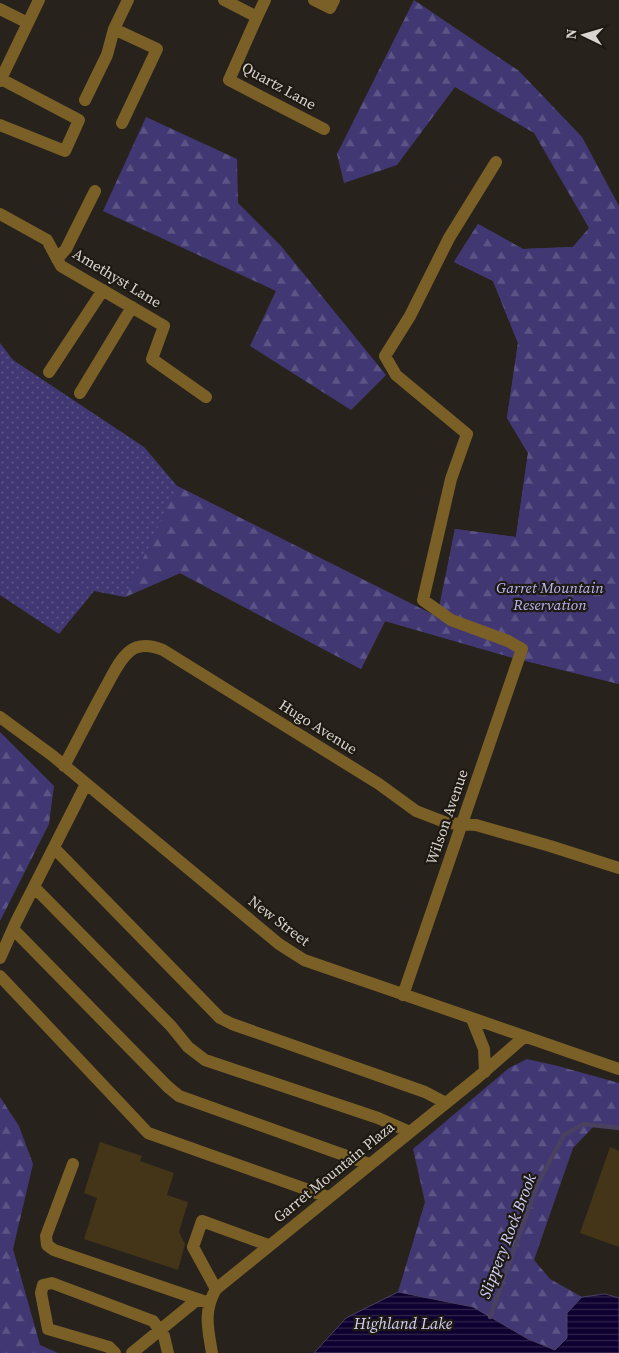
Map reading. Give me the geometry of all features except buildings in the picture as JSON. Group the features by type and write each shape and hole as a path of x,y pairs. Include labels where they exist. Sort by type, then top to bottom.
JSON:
{"street":[{"path":"0,125 64,151 79,120 0,80 40,0"},
{"path":"85,100 106,55 114,29 128,0"},
{"path":"224,0 257,17 265,0"},
{"path":"314,0 330,8 334,0"},
{"path":"0,10 28,23"},
{"name":"Quartz Lane","path":"257,17 229,80 324,129"},
{"path":"114,29 157,49 122,123"},
{"name":"Wilson Avenue","path":"403,995 522,649 508,640 451,620 423,600 452,479 467,434 396,375 385,356 410,316 449,238 496,162"},
{"path":"57,259 66,249 95,191"},
{"name":"Amethyst Lane","path":"0,214 47,240 61,266 164,326 152,359 206,397"},
{"path":"49,372 103,290"},
{"path":"80,393 132,307"},
{"name":"Hugo Avenue","path":"64,766 120,662 130,651 143,646 155,647 163,650 379,784 416,811 447,824 476,825 619,868"},
{"name":"New Street","path":"0,716 64,766 279,944 304,960 619,1069"},
{"path":"0,958 86,784"},
{"path":"54,848 220,1018 232,1024 425,1092 446,1103"},
{"path":"34,887 171,1026 188,1047 205,1060 378,1118 410,1132"},
{"path":"13,929 179,1096 369,1164"},
{"path":"0,976 148,1133 328,1197"},
{"path":"472,1019 484,1049 485,1072"},
{"name":"Garret Mountain Plaza","path":"212,1353 203,1301 268,1245 485,1072 524,1037"},
{"path":"72,1164 46,1236 47,1245 54,1250 203,1301"},
{"path":"216,1289 193,1247 202,1222 268,1245"},
{"path":"115,1353 109,1347 48,1329 41,1294 43,1285 52,1283 153,1321 164,1336 168,1353"},
{"path":"132,1353 160,1330 203,1301"}],"green space":[{"name":"Garret Mountain Reservation","path":"414,0 519,71 582,137 619,206 619,684 510,657 385,621 361,669 180,573 125,597 177,486 437,617 455,529 516,537 528,453 507,418 518,343 493,281 454,262 478,224 523,249 573,247 589,228 534,133 455,87 397,165 344,183 337,154"},
{"path":"146,117 237,159 238,203 281,246 386,375 351,410 250,346 276,291 103,211"},
{"name":"Garret Mountain Reservation","path":"478,224 523,249 573,247 589,228 619,684 510,657 385,621 361,669 180,573 125,597 94,591 59,634 0,595 0,343 13,360 144,447 177,486 438,617 455,529 516,537 528,453 507,418 518,343 493,281 454,262"},
{"path":"0,732 54,786 49,824 0,921"},
{"path":"527,1059 619,1083 619,1128 595,1125 573,1148 534,1260 550,1279 582,1297 568,1313 567,1338 555,1350 398,1292 425,1202 413,1149 509,1068"},
{"path":"0,1097 19,1126 33,1164 13,1249 40,1345 58,1353 0,1353"}],"water":[{"name":"Highland Lake","path":"398,1292 473,1307 528,1339 555,1350 567,1338 567,1313 582,1297 605,1294 619,1298 619,1353 314,1353 346,1318"}],"waterway":[{"name":"Slippery Rock Brook","path":"490,1317 538,1183 564,1135 584,1124 619,1128"}]}
